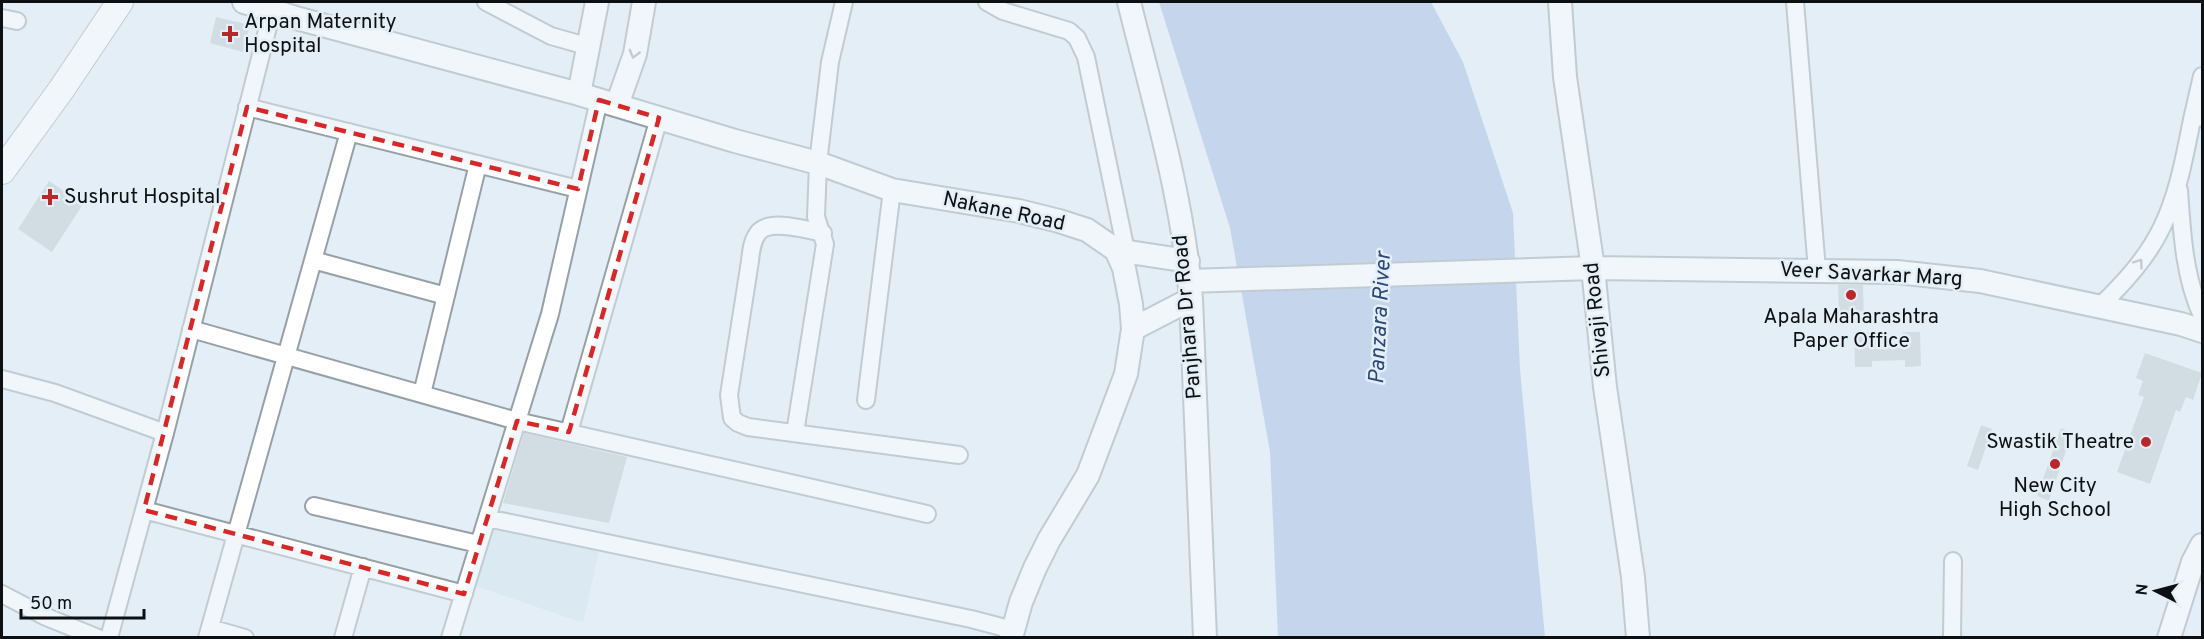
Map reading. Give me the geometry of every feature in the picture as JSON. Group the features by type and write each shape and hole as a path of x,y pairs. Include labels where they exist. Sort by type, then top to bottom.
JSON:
{"main road":[{"path":"2,171 61,90 120,2"}],"street":[{"path":"491,2 532,28 590,47"},
{"path":"450,638 550,314 598,100 590,47 597,2"},
{"path":"598,100 635,54 644,2"},
{"path":"795,433 825,244 816,217 818,163 830,62 844,2"},
{"path":"487,518 971,619 1012,634 1021,602 1035,568 1088,475 1126,374 1132,329 1131,304 1086,57 1077,38 1069,31 1003,11 987,2"},
{"name":"Panjhara Dr Road","path":"1129,2 1170,165 1189,280 1205,638"},
{"name":"Shivaji Road","path":"1560,2 1565,77 1593,268 1605,387 1633,577 1638,638"},
{"path":"1795,2 1817,270"},
{"path":"109,638 165,433 247,107 260,5"},
{"name":"Nakane Road","path":"260,5 818,163 892,190 1039,216 1087,230 1121,251"},
{"path":"2100,306 2125,282 2143,259 2163,226 2198,117 2202,76"},
{"path":"247,107 578,189"},
{"path":"569,432 659,118"},
{"path":"245,638 209,633 349,132"},
{"path":"422,394 478,164"},
{"path":"2178,183 2186,265 2193,296 2202,316"},
{"path":"866,400 892,190"},
{"path":"823,233 772,225 764,227 753,242 729,395 732,418 748,427 959,455"},
{"path":"1121,251 1189,280 1132,329"},
{"path":"313,260 446,296"},
{"name":"Veer Savarkar Marg","path":"1189,280 1593,268 1897,272 1980,281 2100,306 2202,331"},
{"path":"191,329 517,420 927,514"},
{"path":"2,380 55,393 165,433"},
{"path":"314,506 478,544"},
{"path":"144,510 464,594"},
{"path":"2169,638 2193,562 2202,545"},
{"path":"1952,638 1953,561"},
{"path":"343,638 363,567"},
{"path":"2,594 44,616 98,638"}],"highlighted area":[{"path":"599,100 659,118 569,432 517,421 464,594 144,510 247,107 578,189"}],"shaded area":[{"path":"495,525 600,546 583,623 476,586"}],"water":[{"name":"Panzara River","path":"1159,2 1431,2 1463,62 1513,213 1520,369 1545,637 1278,637 1270,452 1230,228"}],"building":[{"path":"216,17 250,25 243,52 210,43"},
{"path":"49,181 83,204 52,252 18,229"},
{"name":"Apala Maharashtra Paper Office","path":"1838,285 1863,285 1864,320 1839,321"},
{"path":"1854,332 1874,332 1875,337 1903,336 1903,332 1920,332 1921,366 1905,367 1905,360 1872,361 1872,367 1855,367"},
{"name":"Swastik Theatre","path":"2145,353 2202,373 2193,400 2186,397 2180,412 2176,410 2150,484 2117,472 2144,397 2138,395 2143,381 2136,378"},
{"path":"1981,425 1992,429 1978,470 1967,466"},
{"name":"New City High School","path":"2061,428 2072,433 2049,501 2037,496"},
{"path":"524,433 627,457 609,523 503,503"}],"place":[{"name":"Arpan Maternity Hospital","path":"230,34"},
{"name":"Sushrut Hospital","path":"50,197"},
{"name":"Apala Maharashtra Paper Office","path":"1851,295"},
{"name":"Swastik Theatre","path":"2146,442"},
{"name":"New City High School","path":"2055,464"}]}
